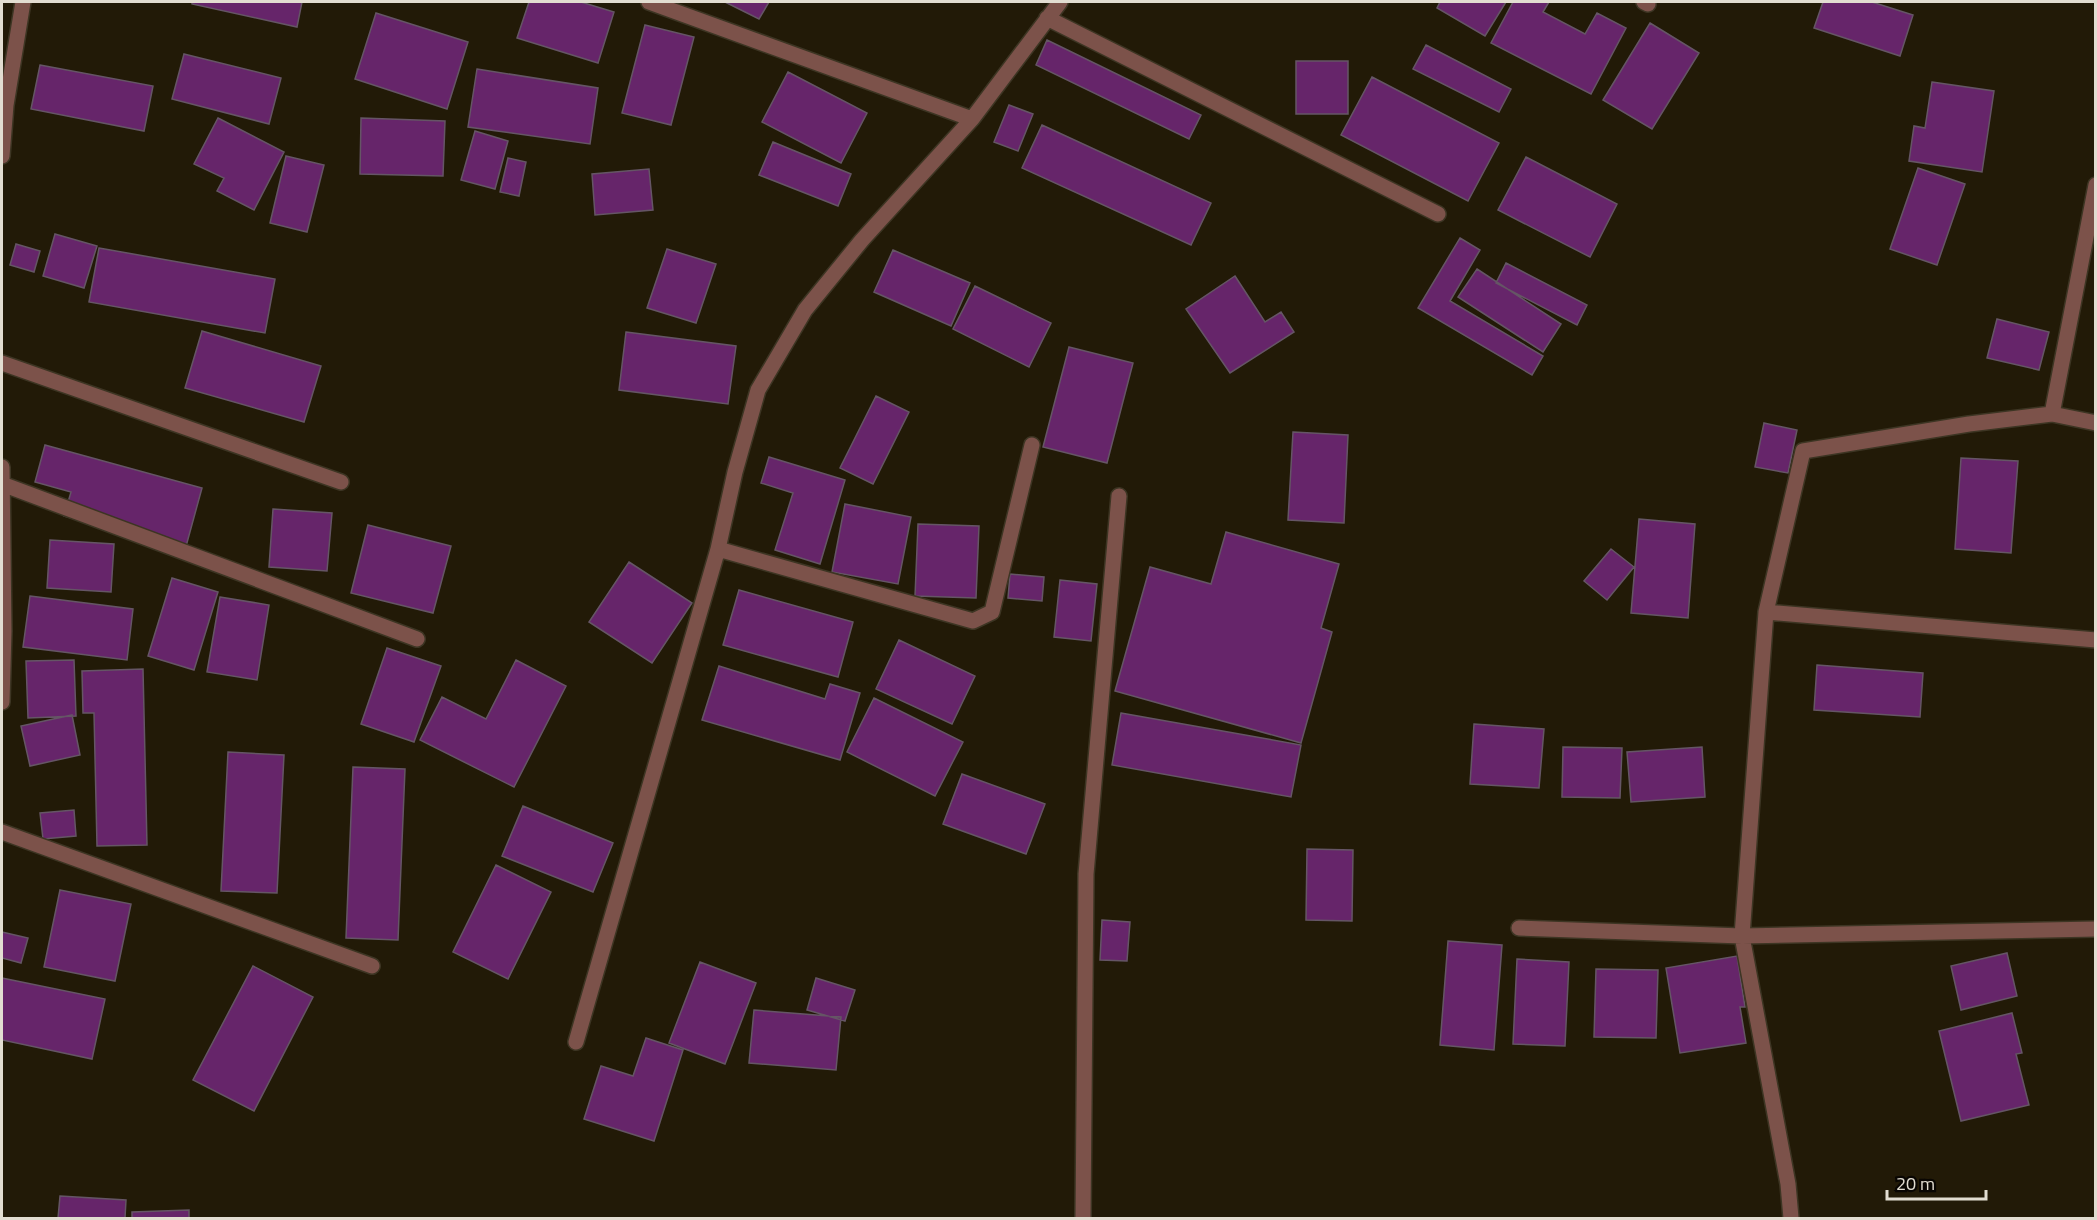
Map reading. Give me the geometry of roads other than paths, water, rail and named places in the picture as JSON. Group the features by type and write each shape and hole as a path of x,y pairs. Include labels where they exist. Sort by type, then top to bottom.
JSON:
{"street":[{"path":"2,156 6,105 23,2"},
{"path":"649,2 972,119"},
{"path":"576,1042 718,549 735,472 758,390 805,310 862,240 972,119 1060,2"},
{"path":"1047,18 1438,214"},
{"path":"2052,414 2096,186"},
{"path":"2,363 342,482"},
{"path":"1791,1218 1788,1184 1742,936 1766,612 1803,451 1969,424 2052,414 2096,423"},
{"path":"718,549 973,621 992,612 1032,446"},
{"path":"2,467 4,631 2,702"},
{"path":"2,484 417,639"},
{"path":"1083,1218 1086,874 1119,496"},
{"path":"1766,612 2096,640"},
{"path":"2,832 372,966"},
{"path":"1520,928 1742,936 2096,928"}]}
